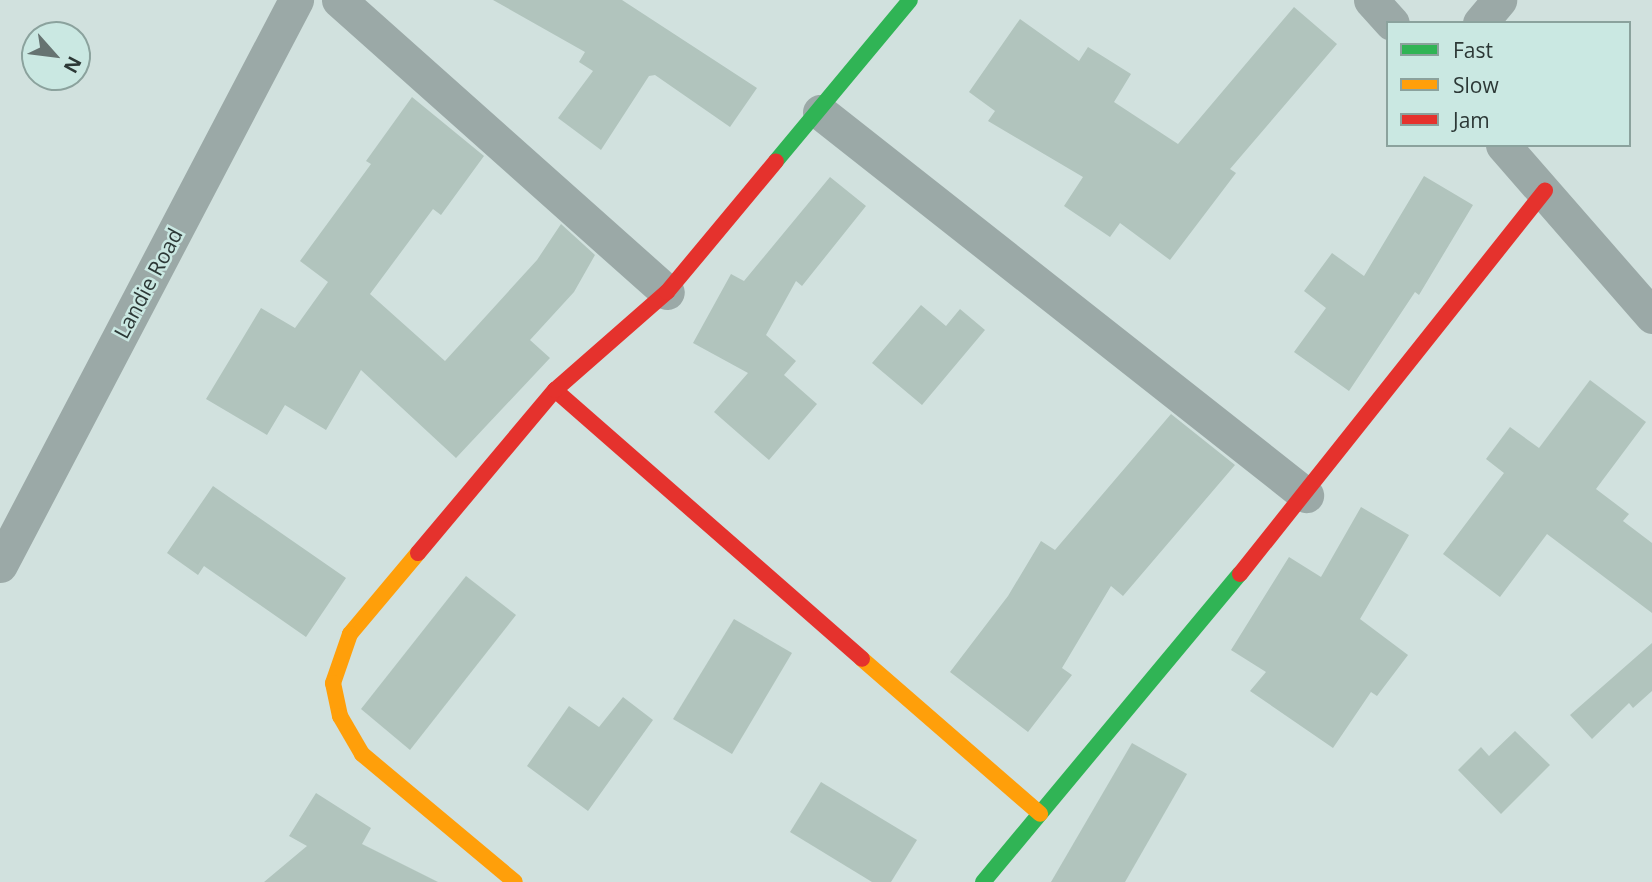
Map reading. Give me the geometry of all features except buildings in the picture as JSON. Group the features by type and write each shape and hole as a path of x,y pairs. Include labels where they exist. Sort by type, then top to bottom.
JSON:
{"street":[{"name":"Landie Road","path":"1,562 296,0"},
{"path":"339,0 667,292"},
{"path":"515,882 362,754 340,716 333,683 350,634 555,390 667,292 820,112 910,0"},
{"path":"1371,0 1390,21"},
{"path":"1482,21 1499,0"},
{"path":"820,112 1306,495"},
{"path":"1505,147 1652,316"},
{"path":"983,882 1306,495 1545,191"},
{"path":"555,390 1040,814"}],"traffic: fast":[{"path":"776,161 910,0"},
{"path":"983,882 1240,574"}],"traffic: slow":[{"path":"418,553 350,634 333,683 340,716 362,754 515,882"},
{"path":"862,659 1040,814"}],"traffic: jam":[{"path":"418,553 555,390 667,292 776,161"},
{"path":"1240,574 1545,191"},
{"path":"555,390 862,659"}]}
